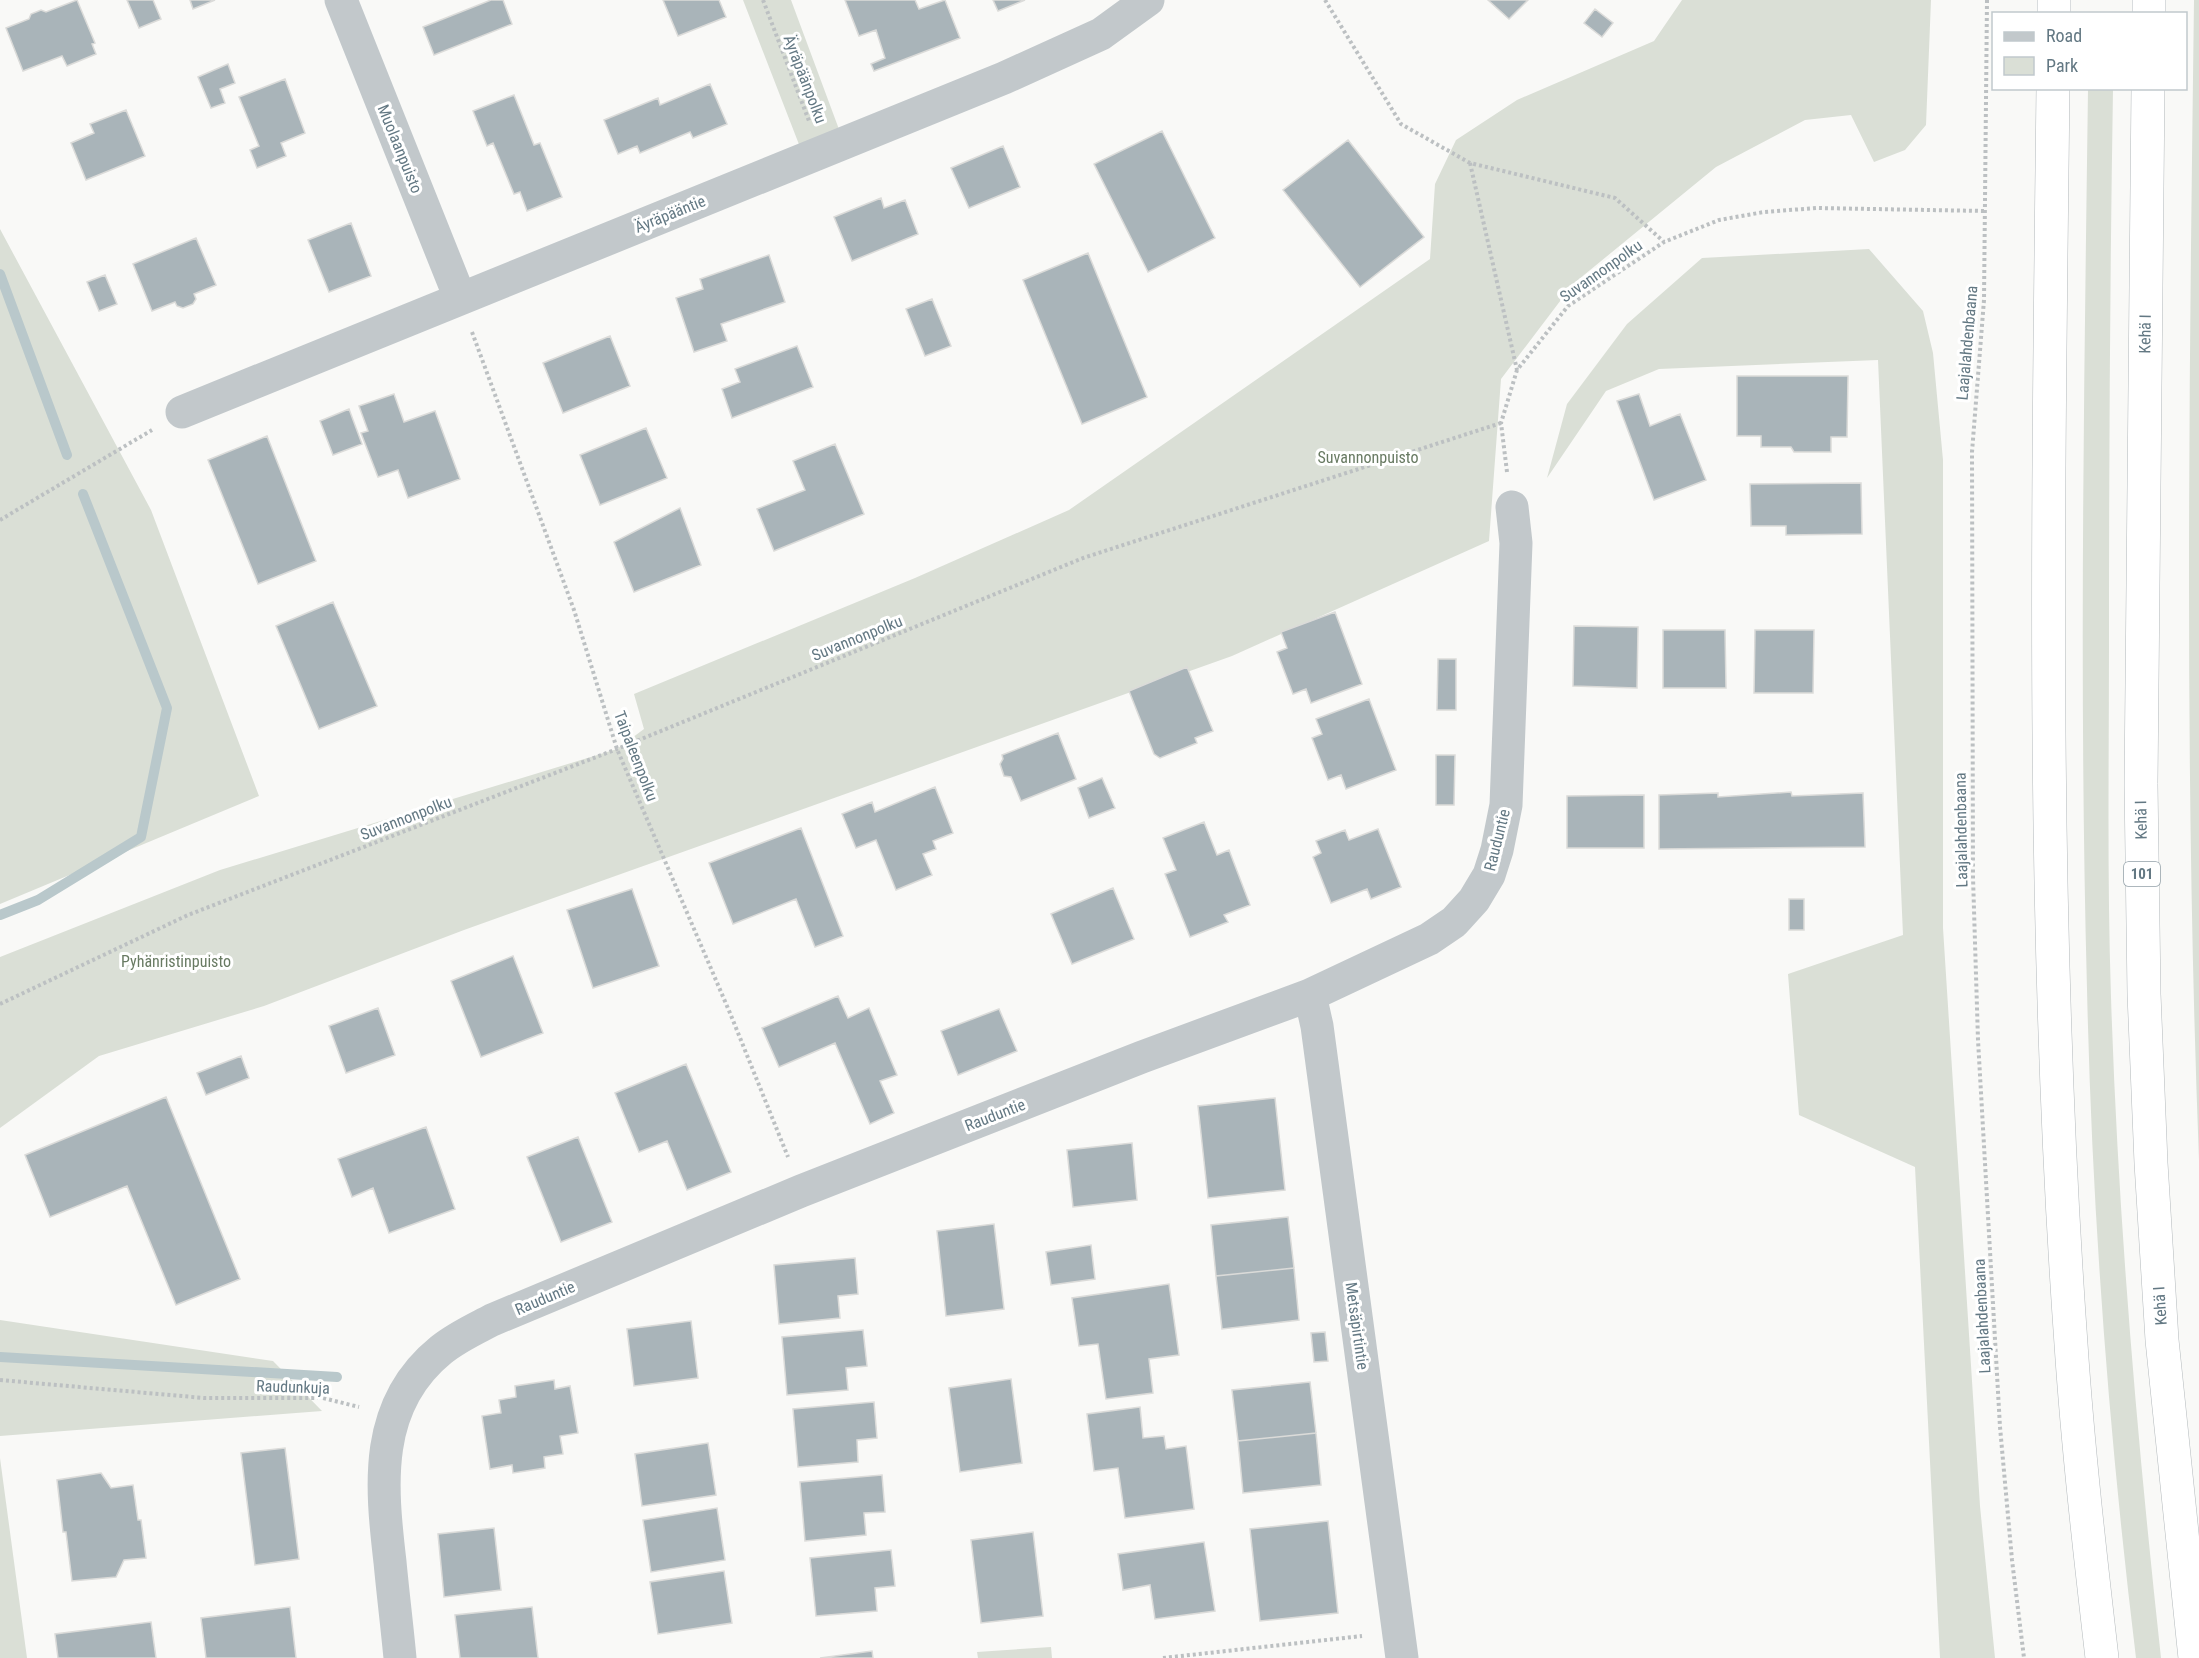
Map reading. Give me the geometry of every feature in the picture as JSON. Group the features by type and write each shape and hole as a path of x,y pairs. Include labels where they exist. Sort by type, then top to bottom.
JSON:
{"highway":[{"path":"2053,90 2049,791 2054,996 2071,1345 2102,1658"},
{"name":"Kehä I","path":"2148,90 2141,784 2144,994 2162,1340 2195,1658"}],"street":[{"name":"Muolaanpuisto","path":"341,0 460,298"},
{"name":"Äyräpääntie","path":"183,412 1004,78 1101,34 1148,0"},
{"name":"Rauduntie","path":"400,1658 383,1501 384,1458 394,1418 405,1393 440,1351 466,1332 801,1191 1143,1057 1310,995 1429,939 1454,922 1474,900 1489,875 1497,850 1506,805 1516,543 1512,507"},
{"name":"Metsäpirtintie","path":"1310,995 1317,1026 1400,1645"}],"path":[{"name":"Äyräpäänpolku","path":"763,0 821,153"},
{"path":"1325,0 1401,124 1470,163 1615,198 1664,242"},
{"name":"Laajalahdenbaana","path":"1987,0 1984,300 1971,452 1974,900 1978,1040 2000,1427 2012,1560 2024,1658"},
{"path":"1470,163 1517,370"},
{"name":"Suvannonpolku","path":"0,1004 188,915 617,749 1083,558 1501,423 1517,370 1568,306 1664,242 1719,220 1764,212 1816,208 1985,211"},
{"name":"Taipaleenpolku","path":"460,298 574,610 617,749 730,1012 801,1191"},
{"path":"0,520 183,412"},
{"path":"1501,423 1512,507"},
{"name":"Raudunkuja","path":"0,1380 204,1398 323,1398 394,1418"},
{"path":"1163,1658 1400,1645"}],"green space":[{"path":"743,0 791,0 840,132 800,147"},
{"name":"Suvannonpuisto","path":"1682,0 1931,0 1926,125 1905,150 1874,162 1851,115 1805,120 1716,167 1573,284 1501,379 1489,541 1232,656 464,930 264,1006 99,1056 0,1128 0,957 220,870 617,749 644,729 634,694 915,578 1069,510 1430,259 1435,184 1456,140 1517,100 1654,41"},
{"path":"2194,0 2199,0 2199,1160 2191,870 2189,580"},
{"path":"2088,90 2113,90 2109,775 2111,997 2118,1163 2130,1328 2161,1658 2136,1658 2110,1408 2093,1157 2089,1073 2083,764"},
{"path":"0,229 151,510 259,796 0,904"},
{"path":"1869,249 1923,311 1933,353 1943,460 1943,928 1980,1506 1995,1658 1940,1658 1915,1167 1799,1115 1788,974 1903,935 1878,360 1659,369 1606,391 1547,478 1567,404 1627,324 1702,258"},
{"path":"0,1320 273,1361 322,1411 0,1436"},
{"path":"0,1458 27,1658 0,1658"},
{"path":"1051,1647 1052,1658 978,1658 977,1652"}],"building":[{"path":"77,0 95,43 92,44 96,54 67,66 62,56 23,71 6,28 29,19 31,14 41,10 46,12"},
{"path":"127,0 153,0 161,19 139,28"},
{"path":"190,0 215,0 193,9"},
{"path":"491,0 503,0 512,24 434,55 423,27"},
{"path":"663,0 719,0 726,17 678,36"},
{"path":"845,0 915,0 919,9 945,0 960,38 874,71 871,64 885,58 876,30 859,36"},
{"path":"993,0 1025,0 998,11"},
{"path":"1488,0 1528,0 1509,19"},
{"path":"1595,9 1613,23 1602,37 1584,23"},
{"path":"228,64 235,83 220,89 225,103 211,108 198,77"},
{"path":"285,79 305,133 281,143 286,156 257,168 250,150 259,146 239,97"},
{"path":"710,84 727,124 693,138 690,132 640,153 637,146 618,154 604,120 658,98 660,105"},
{"path":"514,95 534,145 540,143 562,197 527,211 520,192 514,194 493,143 487,146 473,111"},
{"path":"126,110 145,156 86,180 71,143 94,133 90,124"},
{"path":"1162,131 1215,238 1148,272 1094,164"},
{"path":"1348,140 1424,237 1360,287 1283,190"},
{"path":"1003,146 1020,187 969,208 951,168"},
{"path":"881,198 884,208 905,200 918,234 852,261 834,217"},
{"path":"351,223 371,276 329,292 308,240"},
{"path":"196,238 216,285 194,294 196,299 193,304 183,308 177,306 175,302 152,311 133,264"},
{"path":"1088,253 1147,397 1082,424 1023,280"},
{"path":"769,255 785,302 721,324 727,341 694,352 676,298 703,289 700,279"},
{"path":"105,275 117,304 99,311 87,282"},
{"path":"932,299 951,346 925,356 906,309"},
{"path":"610,336 630,386 563,413 543,363"},
{"path":"797,346 813,387 732,418 722,389 740,382 735,369"},
{"path":"1737,376 1848,376 1847,437 1831,437 1831,452 1794,452 1791,447 1761,447 1761,436 1737,436"},
{"path":"394,394 404,422 435,411 460,479 408,498 398,470 378,477 361,433 368,431 359,406"},
{"path":"1639,394 1650,426 1680,414 1706,480 1654,500 1617,401"},
{"path":"349,409 362,444 333,455 320,421"},
{"path":"646,428 667,478 600,505 580,455"},
{"path":"267,436 316,561 258,584 208,460"},
{"path":"835,444 864,514 774,551 757,509 805,490 793,461"},
{"path":"1861,483 1862,534 1786,535 1786,526 1751,526 1750,484"},
{"path":"680,508 701,565 634,592 614,542"},
{"path":"333,602 377,706 319,729 276,626"},
{"path":"1335,612 1362,684 1311,703 1306,689 1293,694 1277,652 1287,648 1281,632"},
{"path":"1574,626 1638,627 1637,688 1573,686"},
{"path":"1663,630 1725,630 1726,688 1663,688"},
{"path":"1755,630 1814,630 1813,693 1754,693"},
{"path":"1438,659 1456,659 1456,710 1437,710"},
{"path":"1187,667 1213,731 1195,738 1197,743 1160,758 1154,754 1129,691"},
{"path":"1369,699 1396,770 1346,789 1341,775 1328,780 1312,738 1322,734 1316,719"},
{"path":"1058,733 1076,779 1021,801 1011,777 1004,776 1000,764 1003,759 1002,755"},
{"path":"1436,755 1455,755 1454,805 1436,805"},
{"path":"1102,778 1115,808 1089,818 1078,788"},
{"path":"935,787 953,833 933,841 936,849 923,854 932,875 896,890 876,840 856,848 842,814 872,802 875,812"},
{"path":"1791,792 1792,796 1863,793 1865,847 1659,849 1659,795 1718,793 1718,797"},
{"path":"1644,795 1644,848 1567,848 1567,796"},
{"path":"1204,822 1217,855 1229,850 1250,905 1224,915 1228,922 1190,937 1165,874 1176,870 1163,838"},
{"path":"801,828 843,936 815,947 796,899 733,924 709,863"},
{"path":"1378,829 1401,887 1371,899 1367,889 1331,903 1313,857 1321,853 1316,841 1345,830 1349,840"},
{"path":"1113,888 1134,939 1072,964 1051,914"},
{"path":"632,889 659,966 593,988 567,910"},
{"path":"1789,899 1804,899 1804,930 1789,930"},
{"path":"513,956 543,1033 481,1057 451,981"},
{"path":"838,996 848,1018 869,1008 897,1075 880,1081 894,1113 870,1124 835,1043 779,1067 762,1028"},
{"path":"378,1008 395,1055 346,1073 329,1026"},
{"path":"999,1009 1017,1051 958,1075 941,1031"},
{"path":"241,1056 249,1078 206,1095 197,1073"},
{"path":"686,1064 731,1172 687,1190 667,1141 639,1152 615,1093"},
{"path":"166,1097 240,1279 176,1305 127,1186 50,1217 25,1155"},
{"path":"1275,1098 1285,1190 1208,1198 1198,1106"},
{"path":"426,1127 455,1209 389,1233 373,1188 352,1197 338,1159"},
{"path":"578,1137 612,1222 561,1242 527,1157"},
{"path":"1132,1143 1137,1200 1073,1207 1067,1150"},
{"path":"1288,1217 1294,1268 1216,1276 1211,1225"},
{"path":"994,1224 1004,1309 946,1316 937,1231"},
{"path":"1091,1245 1095,1279 1051,1285 1046,1252"},
{"path":"855,1258 858,1294 838,1296 840,1318 779,1324 774,1265"},
{"path":"1294,1268 1299,1320 1222,1329 1216,1276"},
{"path":"1169,1284 1179,1355 1149,1359 1153,1393 1106,1399 1098,1344 1079,1346 1072,1298"},
{"path":"691,1321 698,1378 634,1386 627,1329"},
{"path":"863,1330 867,1366 846,1368 848,1390 787,1395 782,1337"},
{"path":"1325,1332 1328,1361 1314,1362 1311,1333"},
{"path":"1011,1379 1022,1463 960,1472 949,1388"},
{"path":"554,1380 555,1389 570,1386 578,1433 560,1436 563,1454 544,1457 545,1468 513,1473 512,1465 490,1469 482,1416 501,1413 499,1400 516,1397 515,1386"},
{"path":"1310,1382 1316,1433 1238,1441 1232,1390"},
{"path":"874,1402 877,1438 857,1440 858,1462 798,1467 793,1409"},
{"path":"1140,1407 1143,1438 1164,1436 1166,1449 1186,1446 1194,1509 1125,1518 1118,1468 1094,1471 1087,1414"},
{"path":"1316,1433 1321,1485 1243,1493 1238,1441"},
{"path":"708,1443 716,1495 642,1506 635,1454"},
{"path":"285,1448 299,1559 255,1565 241,1453"},
{"path":"101,1473 111,1488 133,1485 146,1558 124,1560 116,1577 72,1581 57,1480"},
{"path":"882,1475 885,1512 864,1513 866,1535 805,1541 800,1482"},
{"path":"717,1508 725,1560 651,1572 643,1520"},
{"path":"1328,1521 1338,1613 1260,1621 1250,1529"},
{"path":"494,1528 501,1590 444,1597 438,1534"},
{"path":"1033,1532 1043,1616 981,1623 971,1540"},
{"path":"1204,1542 1215,1611 1155,1619 1150,1585 1123,1590 1118,1554"},
{"path":"891,1550 895,1586 875,1588 877,1611 816,1616 810,1558"},
{"path":"724,1571 732,1623 658,1634 650,1582"},
{"path":"290,1607 296,1658 206,1658 201,1618"},
{"path":"532,1607 538,1658 460,1658 455,1615"},
{"path":"151,1622 156,1658 58,1658 55,1634"},
{"path":"872,1651 873,1658 820,1658"}],"waterway":[{"path":"0,274 67,455"},
{"path":"0,915 38,900 141,837 167,708 83,494"},
{"path":"0,1357 337,1377"}],"park label":[{"name":"Pyhänristinpuisto","path":"176,961"}]}
